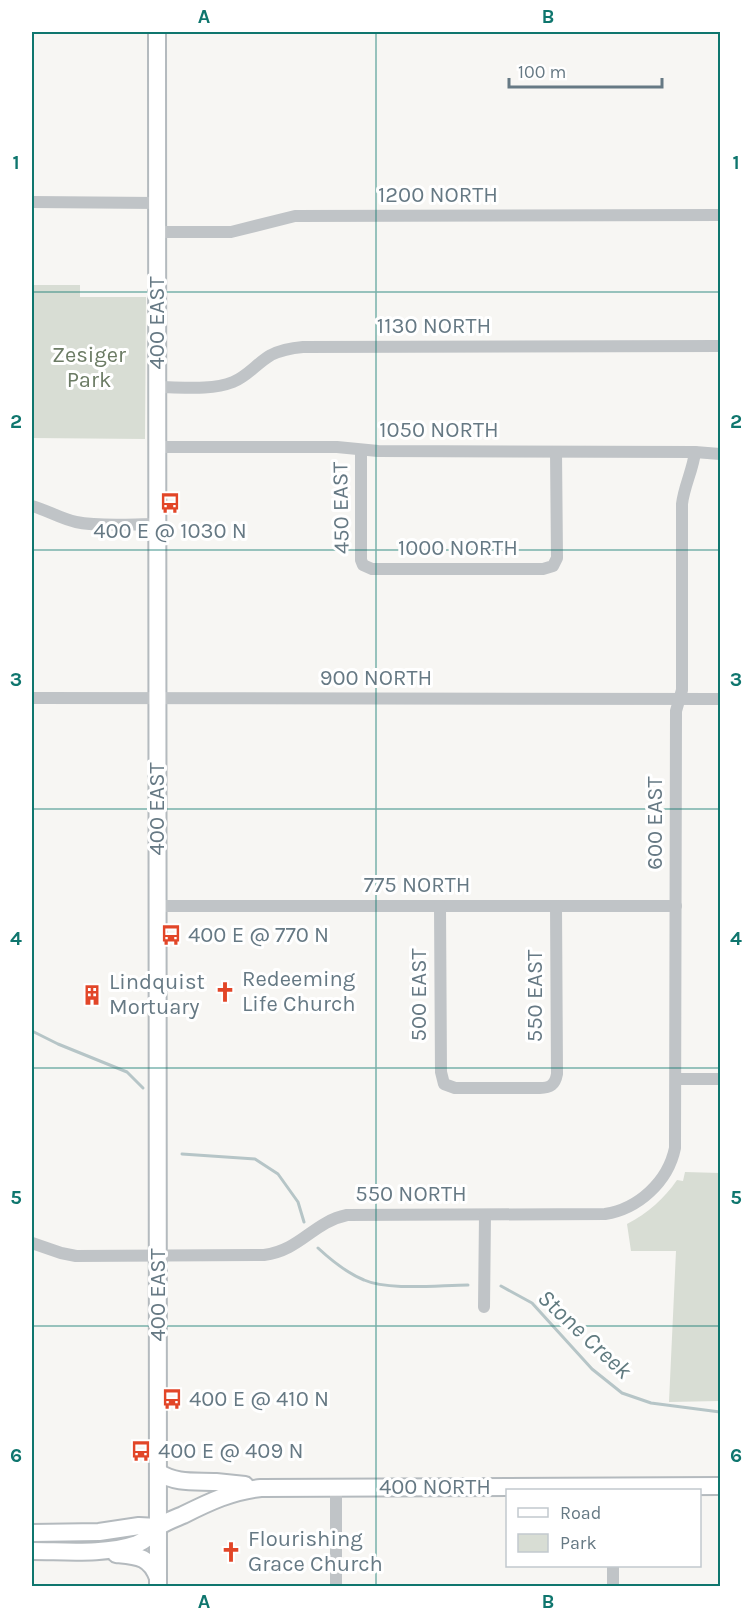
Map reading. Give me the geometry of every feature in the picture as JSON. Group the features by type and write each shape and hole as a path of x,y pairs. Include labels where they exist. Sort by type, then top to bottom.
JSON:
{"main road":[{"name":"400 EAST","path":"157,32 158,1582"},
{"path":"158,1472 181,1481 261,1488"},
{"name":"400 NORTH","path":"32,1551 113,1550 139,1543 150,1537 158,1527 218,1498 241,1490 261,1488 720,1486"},
{"name":"400 NORTH","path":"32,1533 99,1532 139,1526 158,1527"},
{"path":"91,1551 138,1556 153,1567 158,1582"}],"street":[{"path":"32,202 157,203"},
{"name":"1200 NORTH","path":"157,232 231,232 294,216 720,215"},
{"name":"1130 NORTH","path":"157,387 207,387 230,383 250,373 281,351 303,347 720,346"},
{"name":"1050 NORTH","path":"157,447 337,447 378,452 695,452 720,454"},
{"name":"450 EAST","path":"361,450 361,558 363,566"},
{"name":"1000 NORTH","path":"363,566 372,568 543,569 553,566 557,558 556,452"},
{"name":"600 EAST","path":"652,1190 665,1173 674,1155 676,1143 676,711 682,690 682,504 695,452"},
{"path":"32,506 80,523 157,524"},
{"name":"900 NORTH","path":"32,698 720,699"},
{"name":"775 NORTH","path":"158,906 676,906"},
{"name":"500 EAST","path":"440,906 441,1067 444,1084 455,1088 553,1086"},
{"name":"550 EAST","path":"553,1086 556,1074 556,906"},
{"path":"676,1079 720,1079"},
{"name":"550 NORTH","path":"32,1243 76,1256 273,1254 295,1245 326,1222 354,1214 605,1214 628,1208 652,1190"},
{"path":"484,1307 485,1215"},
{"path":"336,1487 336,1587"},
{"path":"612,1567 613,1587"}],"green space":[{"name":"Zesiger Park","path":"32,285 80,285 80,297 146,297 145,439 32,438"},
{"path":"685,1172 720,1173 720,1401 669,1402 676,1251 631,1251 627,1224 655,1205 677,1180 683,1181"}],"waterway":[{"name":"Stone Creek","path":"32,1031 127,1072 143,1088"},
{"name":"Stone Creek","path":"182,1154 255,1159 278,1174 298,1202 304,1222"},
{"name":"Stone Creek","path":"318,1248 346,1270 374,1283 415,1287 468,1285"},
{"name":"Stone Creek","path":"501,1286 532,1303 592,1369 622,1393 651,1403 720,1412"}],"place":[{"name":"400 E @ 1030 N","path":"170,503"},
{"name":"400 E @ 770 N","path":"171,935"},
{"name":"Redeeming Life Church","path":"225,992"},
{"name":"Lindquist Mortuary","path":"92,995"},
{"name":"400 E @ 410 N","path":"172,1399"},
{"name":"400 E @ 409 N","path":"141,1451"},
{"name":"Flourishing Grace Church","path":"231,1552"}]}
